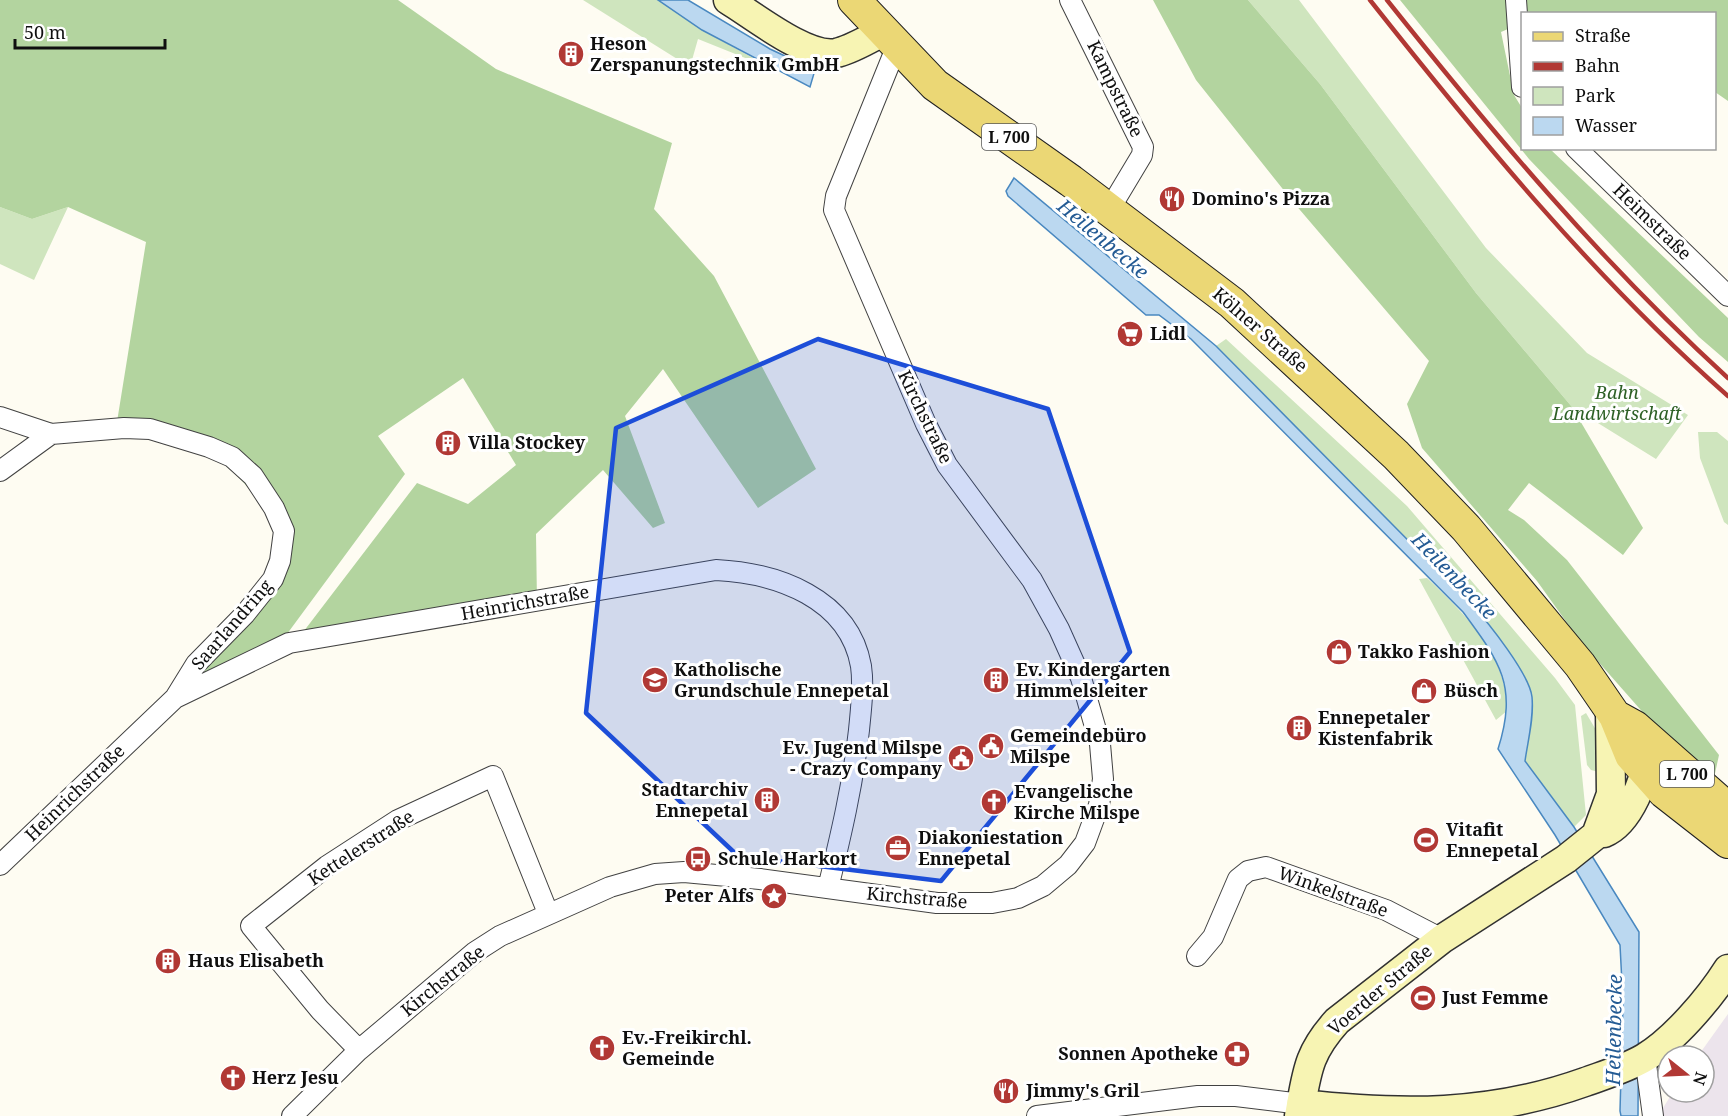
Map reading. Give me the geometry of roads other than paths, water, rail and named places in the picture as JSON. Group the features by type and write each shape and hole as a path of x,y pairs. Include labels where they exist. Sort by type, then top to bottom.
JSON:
{"main road":[{"path":"728,0 801,46 824,54 889,40"},
{"name":"Kölner Straße","path":"854,0 889,40 935,85 1109,210 1232,303 1422,481 1466,528 1580,665 1612,713 1631,756 1664,792 1728,842"},
{"path":"1583,846 1611,794 1612,713"},
{"name":"Kölner Straße","path":"1612,713 1635,727 1728,809"},
{"name":"Voerder Straße","path":"1300,1110 1308,1063 1324,1036 1354,1006 1442,939 1583,846 1607,833 1624,815 1639,790 1645,772 1647,738"},
{"path":"1300,1110 1405,1113 1476,1110 1568,1089 1645,1057 1679,1028 1718,984 1728,969"}],"street":[{"name":"Kampstraße","path":"1070,0 1143,147 1142,155 1109,210"},
{"path":"1516,0 1521,72"},
{"name":"Kirchstraße","path":"292,1116 359,1050 475,952 500,936 610,886 655,874 701,873 937,903 992,903 1018,898 1043,886 1068,866 1085,843 1099,805 1102,779 1100,744 1081,678 1068,647 1032,580 947,465 926,424 834,210 836,196 889,40"},
{"name":"Heimstraße","path":"1578,150 1728,296"},
{"path":"0,417 51,434"},
{"name":"Saarlandring","path":"51,434 110,429 150,429 209,447 232,457 253,476 274,508 284,531 280,561 273,579 245,614 196,664 175,698"},
{"path":"0,471 51,434"},
{"name":"Heinrichstraße","path":"0,865 175,698 289,643 716,570 750,572 782,581 813,597 837,615 852,639 861,665 863,694 854,770 828,888"},
{"name":"Kettelerstraße","path":"359,1050 320,1010 251,926 327,866 398,819 493,776 548,913"},
{"name":"Winkelstraße","path":"1197,956 1213,937 1238,879 1248,871 1266,867 1386,910 1442,939"},
{"path":"1645,1057 1653,1116"},
{"path":"1037,1116 1198,1096 1236,1096 1300,1110"}],"water":[{"path":"658,0 688,0 770,49 815,70 810,87 702,30"},
{"path":"1014,178 1216,346 1472,605 1516,663 1530,687 1532,697 1525,761 1574,827 1639,932 1638,1116 1621,1116 1620,1111 1623,1003 1620,945 1555,835 1498,749 1504,727 1505,691 1496,661 1487,646 1463,612 1191,339 1159,315 1146,315 1008,196 1006,191"}],"railway":[{"path":"1370,0 1540,206 1631,304 1728,396"},
{"path":"1387,0 1550,196 1636,289 1728,378"}],"place":[{"name":"Heson Zerspanungstechnik GmbH","path":"571,54"},
{"name":"Domino's Pizza","path":"1172,199"},
{"name":"Lidl","path":"1130,334"},
{"name":"Villa Stockey","path":"448,443"},
{"name":"Takko Fashion","path":"1339,652"},
{"name":"Katholische Grundschule Ennepetal","path":"655,680"},
{"name":"Ev. Kindergarten Himmelsleiter","path":"996,680"},
{"name":"Büsch","path":"1424,691"},
{"name":"Ennepetaler Kistenfabrik","path":"1299,728"},
{"name":"Gemeindebüro Milspe","path":"991,746"},
{"name":"Ev. Jugend Milspe - Crazy Company","path":"961,758"},
{"name":"Stadtarchiv Ennepetal","path":"767,800"},
{"name":"Evangelische Kirche Milspe","path":"994,802"},
{"name":"Vitafit Ennepetal","path":"1426,840"},
{"name":"Diakoniestation Ennepetal","path":"898,848"},
{"name":"Schule Harkort","path":"698,859"},
{"name":"Peter Alfs","path":"774,896"},
{"name":"Haus Elisabeth","path":"168,961"},
{"name":"Just Femme","path":"1423,998"},
{"name":"Ev.-Freikirchl. Gemeinde","path":"602,1048"},
{"name":"Sonnen Apotheke","path":"1237,1054"},
{"name":"Herz Jesu","path":"233,1078"},
{"name":"Jimmy's Gril","path":"1006,1091"}],"water label":[{"name":"Heilenbecke","path":"1103,239"},
{"name":"Heilenbecke","path":"1454,576"},
{"name":"Heilenbecke","path":"1614,1030"}],"park label":[{"name":"Bahn Landwirtschaft","path":"1617,403"}]}
